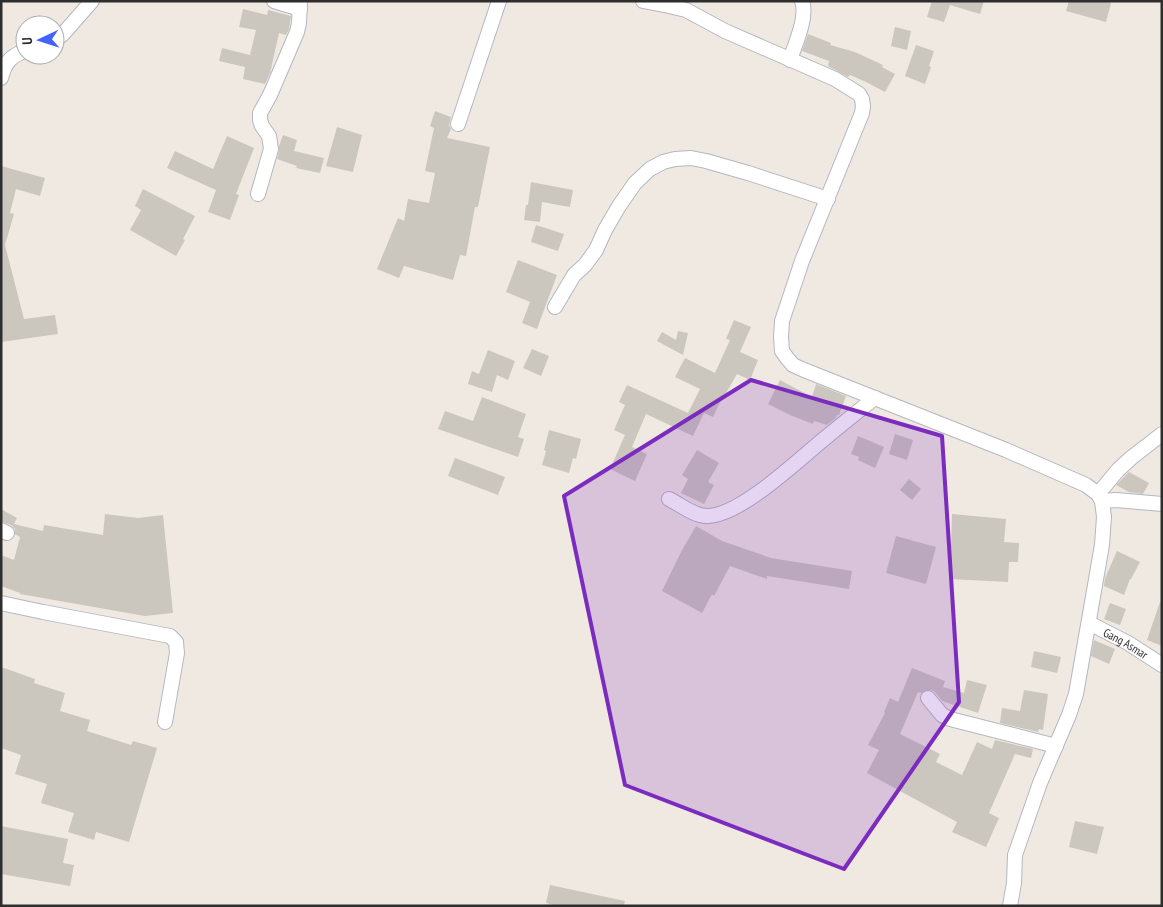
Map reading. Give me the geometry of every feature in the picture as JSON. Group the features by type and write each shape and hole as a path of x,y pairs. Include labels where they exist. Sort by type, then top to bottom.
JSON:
{"street":[{"path":"65,32 92,1"},
{"path":"258,194 271,149 268,136 260,120 260,113 270,95 297,32 300,5 274,1"},
{"path":"458,124 499,1"},
{"path":"643,1 686,10 725,32 835,79 859,94 862,99 862,113 802,261 782,320 780,337 782,351 793,365 1006,450 1086,485 1100,498 1104,517 1102,545 1076,694 1040,783 1015,855 1014,883 1010,906"},
{"path":"790,60 803,17 804,6 802,1"},
{"path":"1,78 10,58 15,54"},
{"path":"555,307 574,275 585,265 596,250 605,230 635,183 650,169 663,162 691,158 706,161 828,199"},
{"path":"669,499 699,515 708,516 726,512 760,492 875,398"},
{"path":"1100,498 1118,470 1130,458 1162,434"},
{"path":"1100,498 1162,504"},
{"path":"1,603 170,636 176,642 177,653 165,722"},
{"name":"Gang Asmar","path":"1089,623 1128,643 1162,665"},
{"path":"928,698 942,715 950,719 1056,746"}],"highlighted area":[{"path":"751,380 942,436 959,702 844,869 625,785 564,496"}],"building":[{"path":"932,1 984,1 980,14 950,5 944,22 927,17"},
{"path":"1069,1 1105,1 1111,3 1106,22 1066,11"},
{"path":"243,9 267,15 268,10 291,16 286,35 279,33 270,73 265,84 243,79 245,67 219,61 222,48 250,55 256,30 239,27"},
{"path":"895,27 911,31 907,50 891,46"},
{"path":"808,34 831,43 830,45 855,52 883,65 882,67 895,74 885,92 850,75 848,77 828,66 829,61 802,51"},
{"path":"916,45 934,51 925,84 905,76"},
{"path":"435,111 451,117 449,125 451,129 447,138 490,147 478,207 475,207 466,256 460,255 453,280 404,266 399,278 377,269 398,218 404,221 408,199 429,203 435,173 425,171 434,128 430,126"},
{"path":"337,127 362,135 353,172 326,166"},
{"path":"283,135 297,140 294,151 324,158 320,173 296,168 297,166 277,159"},
{"path":"227,136 254,148 236,194 239,195 230,220 208,212 216,190 167,168 175,151 213,169"},
{"path":"1,166 45,178 40,196 16,189 10,213 14,214 5,245 24,319 55,315 58,334 1,342"},
{"path":"531,182 573,190 570,207 542,202 540,222 524,220"},
{"path":"143,189 195,216 176,256 130,230 141,210 135,206"},
{"path":"536,225 564,234 558,251 531,242"},
{"path":"518,260 557,275 537,329 522,323 530,302 506,292"},
{"path":"734,320 751,327 740,352 758,360 750,380 737,374 724,394 713,417 704,413 693,436 646,414 632,447 647,454 635,481 610,469 625,435 614,430 625,405 619,402 627,385 688,413 700,389 675,377 685,358 715,373 730,340 726,339"},
{"path":"678,331 688,333 683,355 657,341 662,332 676,340"},
{"path":"532,349 549,356 541,376 523,368"},
{"path":"488,350 515,361 508,380 497,375 492,392 468,384 472,371 479,374"},
{"path":"780,380 812,397 816,384 846,396 839,415 827,425 814,421 813,424 768,404"},
{"path":"482,397 526,414 518,437 524,439 518,457 438,429 445,411 473,421"},
{"path":"549,430 581,439 576,459 573,458 569,473 542,465"},
{"path":"895,434 913,440 907,460 889,454"},
{"path":"858,436 884,447 875,468 858,460 859,457 851,454"},
{"path":"697,450 719,463 708,482 714,485 704,504 681,493 688,479 682,475"},
{"path":"455,458 505,477 498,495 448,476"},
{"path":"1129,472 1149,483 1143,494 1129,492 1116,485"},
{"path":"909,479 921,489 912,500 900,490"},
{"path":"1,509 17,518 14,524 43,531 44,525 103,535 105,514 138,518 163,515 173,613 145,616 20,594 1,586 1,555 14,560 20,537 15,534 15,529 11,525 1,521"},
{"path":"952,514 1006,519 1004,542 1019,543 1018,562 1009,562 1008,582 950,579"},
{"path":"696,526 722,541 771,558 852,571 849,589 767,576 767,579 730,566 714,596 712,594 702,613 662,591"},
{"path":"896,536 936,547 926,584 886,573"},
{"path":"1117,551 1140,562 1130,579 1124,595 1104,586 1105,578"},
{"path":"1160,602 1162,602 1162,646 1147,640"},
{"path":"1110,603 1126,609 1120,625 1104,619"},
{"path":"1094,640 1115,649 1109,664 1091,656"},
{"path":"1034,651 1061,657 1057,673 1031,667"},
{"path":"1,667 35,679 34,683 65,693 60,711 90,720 87,731 131,745 133,741 157,748 129,842 96,832 94,840 68,832 74,813 41,803 47,784 15,774 21,755 1,748"},
{"path":"912,668 945,681 943,687 964,693 967,680 987,685 978,713 942,701 931,690 918,692 900,734 940,754 936,762 962,775 977,742 992,749 995,740 1033,749 1031,758 1015,754 989,813 999,818 986,847 952,832 957,822 867,773 879,750 868,745 885,713 890,698 898,702"},
{"path":"1024,690 1048,694 1043,730 1039,729 1038,732 1000,723 1002,708 1020,711"},
{"path":"1075,821 1104,827 1097,854 1069,847"},
{"path":"1,826 68,839 63,863 74,865 70,886 1,874"},
{"path":"550,885 625,901 624,906 558,906 546,903"}]}
